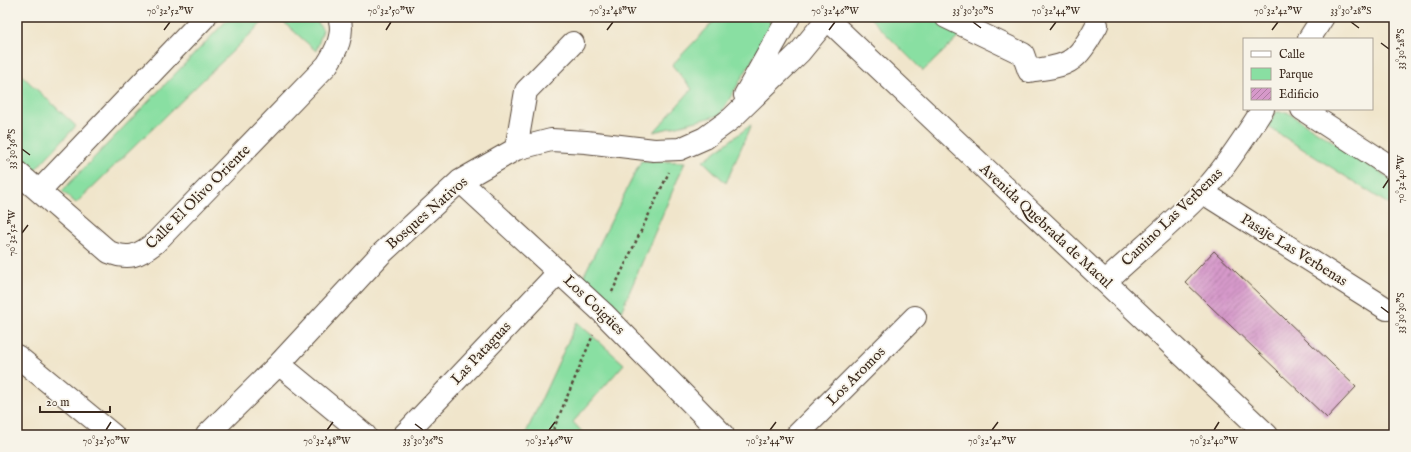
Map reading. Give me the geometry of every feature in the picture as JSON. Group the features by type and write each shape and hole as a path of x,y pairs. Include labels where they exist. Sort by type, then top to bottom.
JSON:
{"street":[{"path":"39,191 205,17"},
{"name":"Calle El Olivo Oriente","path":"17,172 109,252 120,256 133,256 145,251 155,243 327,66 336,50 341,36 339,17"},
{"name":"Bosques Nativos","path":"731,119 789,17"},
{"path":"946,17 1023,54 1029,71 1059,66 1070,61 1077,56 1097,24"},
{"path":"1309,38 1323,17"},
{"name":"Bosques Nativos","path":"207,435 279,364 380,256 460,181 516,149 550,140 586,142 654,150 680,149 705,138 731,119 800,52 826,18"},
{"name":"Avenida Quebrada de Macul","path":"826,18 1268,435"},
{"path":"516,149 526,91 572,43"},
{"name":"Camino Las Verbenas","path":"1105,282 1202,192 1233,156 1262,110"},
{"path":"1304,110 1394,169"},
{"name":"Los Coigües","path":"460,181 603,313 723,435"},
{"name":"Pasaje Las Verbenas","path":"1202,192 1387,309"},
{"name":"Las Pataguas","path":"404,435 559,272"},
{"name":"Los Aromos","path":"797,435 915,318"},
{"path":"17,356 113,435"},
{"path":"279,364 365,435"}],"green space":[{"path":"230,17 268,17 76,203 62,191"},
{"path":"278,17 314,17 323,30 316,51"},
{"path":"718,17 766,17 773,25 720,115 654,132 692,89 672,65"},
{"path":"869,17 926,17 964,32 923,71"},
{"path":"17,71 76,126 32,173 17,158"},
{"path":"1276,112 1287,112 1394,181 1393,207 1267,126"},
{"path":"751,125 726,183 703,161"},
{"path":"641,161 685,162 620,314 583,277"},
{"path":"577,322 624,364 573,422 585,435 525,435"}],"building":[{"path":"1214,251 1356,387 1327,418 1185,282"}]}
